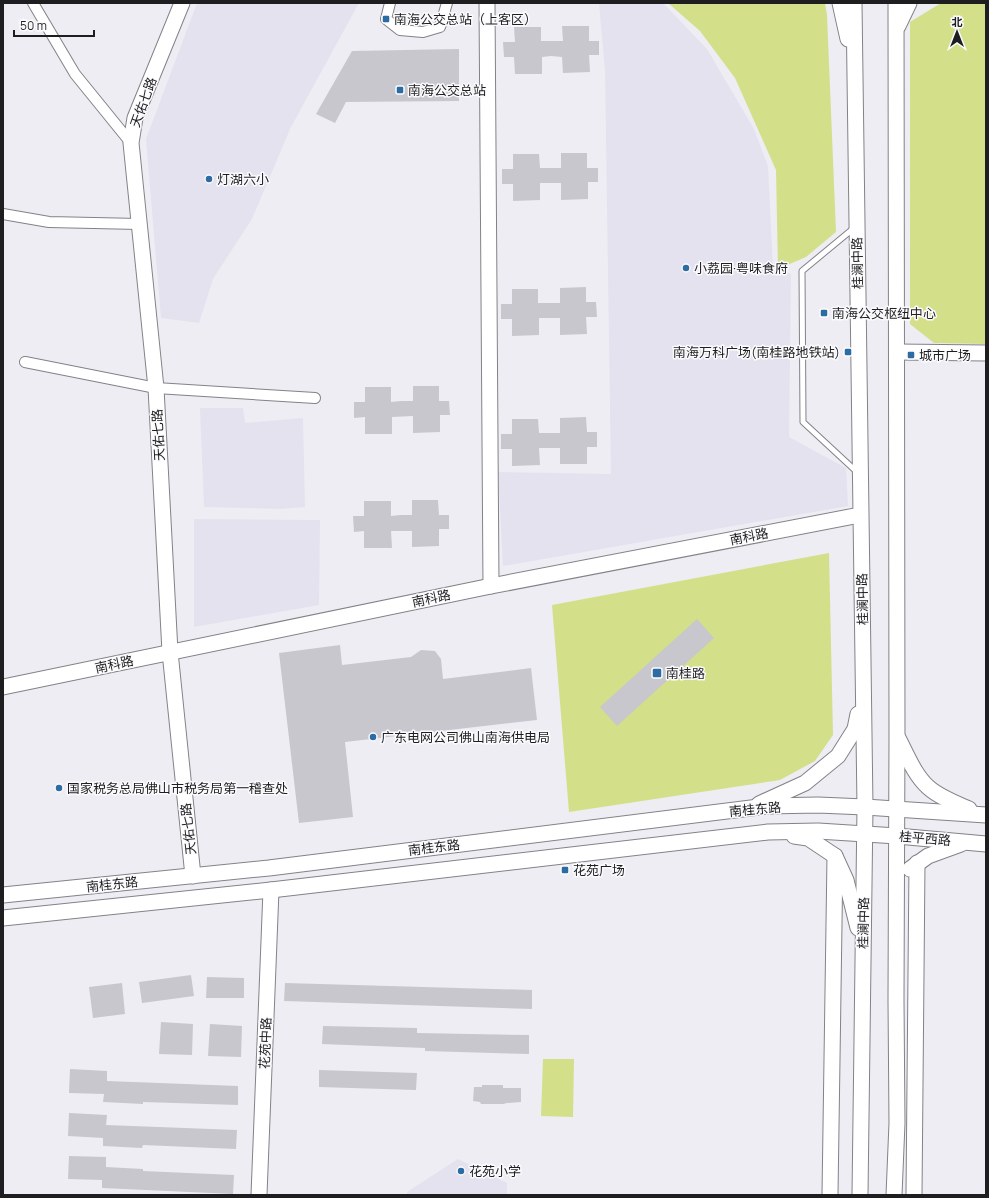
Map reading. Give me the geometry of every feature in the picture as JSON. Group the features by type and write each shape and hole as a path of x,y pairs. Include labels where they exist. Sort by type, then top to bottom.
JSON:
{"main road":[{"name":"天佑七路","path":"182,3 135,118 130,142 156,388 170,652 193,876"},
{"path":"487,3 491,586"},
{"path":"840,3 854,68"},
{"name":"桂澜中路","path":"854,3 865,807 860,1195"},
{"path":"894,1195 896,1112 897,836 896,3"},
{"path":"897,29 909,3"},
{"path":"897,352 986,353"},
{"name":"南科路","path":"3,687 491,586 860,515"},
{"path":"749,808 805,783 838,756 855,729 863,690"},
{"path":"897,736 911,765 928,787 949,801 986,815"},
{"name":"南桂东路","path":"3,895 276,867 766,806 818,805 865,807"},
{"name":"桂平西路","path":"865,807 986,815"},
{"name":"南桂东路","path":"3,918 271,890 760,833 818,831 865,833"},
{"path":"760,833 808,838 835,856 846,880 863,947"},
{"name":"桂平西路","path":"865,833 986,844"},
{"path":"896,900 905,872 928,856 966,842"},
{"path":"830,1195 835,856"},
{"path":"914,1195 917,863"},
{"name":"花苑中路","path":"259,1195 271,890"},
{"path":"896,1112 915,1142"}],"street":[{"path":"33,3 75,74 130,142"},
{"path":"390,3 386,19 400,30 423,32 440,27 447,3"},
{"path":"3,214 49,222 139,224"},
{"path":"25,362 156,388 315,398"}],"lane":[{"path":"856,227 802,271 803,422 860,475"}],"shaded area":[{"name":"灯湖六小","path":"197,3 359,3 291,127 252,219 213,279 199,323 161,318 146,139"},
{"path":"599,3 664,4 707,49 754,129 768,166 773,268 791,274 789,437 846,468 848,506 503,566 498,472 611,474 605,71"},
{"path":"200,408 243,408 245,423 303,418 305,507 280,509 204,507"},
{"path":"194,519 320,520 319,605 194,627"},
{"name":"花苑小学","path":"458,1159 507,1183 507,1195 407,1195 407,1192"}],"green space":[{"path":"668,3 825,3 827,15 836,232 806,257 778,269 776,170 735,78 700,31"},
{"path":"941,3 986,3 986,344 934,343 910,324 910,22"},
{"path":"829,553 833,735 815,761 780,780 569,812 552,605"},
{"path":"543,1059 574,1059 573,1117 541,1116"}],"building":[{"path":"562,26 589,26 589,41 599,41 599,55 589,55 590,72 563,73 562,57 551,56 542,57 542,74 515,74 514,57 504,57 503,42 515,42 514,27 541,27 541,41 563,41"},
{"path":"459,49 459,101 346,102 335,123 316,114 352,51"},
{"path":"561,153 587,153 587,168 598,168 598,182 588,182 588,199 561,200 561,183 540,183 540,200 513,201 513,184 502,184 502,169 513,169 513,154 539,154 540,168 561,168"},
{"path":"586,287 586,302 596,302 597,317 586,317 587,334 560,335 560,318 539,318 539,335 512,336 512,319 501,319 501,304 512,304 512,289 538,289 538,303 560,303 560,288"},
{"path":"413,386 439,386 439,401 449,401 450,415 440,415 440,432 413,433 413,416 392,417 392,434 365,434 365,417 354,418 354,402 365,402 365,387 391,387 391,402 413,401"},
{"path":"586,417 587,432 597,432 597,447 587,447 587,464 560,464 560,448 539,448 540,465 512,466 512,449 501,449 501,434 512,434 512,419 538,419 539,433 560,433 560,418"},
{"path":"412,500 438,500 439,515 449,515 449,529 439,529 439,546 412,547 412,531 391,531 392,548 364,548 364,531 354,532 353,516 364,516 364,501 391,501 391,516 412,515"},
{"name":"南桂路","path":"697,619 714,638 617,726 600,707"},
{"path":"340,645 342,665 411,657 421,650 435,651 441,659 443,679 531,668 537,720 345,742 353,817 299,823 279,653"},
{"path":"191,975 194,996 142,1003 139,982"},
{"path":"207,977 244,978 244,998 206,998"},
{"path":"122,983 125,1014 93,1018 89,987"},
{"path":"285,983 532,990 532,1009 284,1001"},
{"path":"161,1022 193,1024 192,1055 159,1054"},
{"path":"210,1024 242,1026 241,1057 208,1056"},
{"path":"323,1026 417,1028 417,1033 529,1035 529,1054 425,1051 425,1048 322,1044"},
{"path":"70,1069 107,1071 107,1081 238,1086 238,1105 103,1102 104,1094 69,1093"},
{"path":"319,1070 417,1073 416,1090 319,1087"},
{"path":"482,1085 503,1085 503,1088 521,1088 521,1102 481,1104 480,1102 473,1101 474,1087 482,1087"},
{"path":"69,1113 107,1115 106,1125 237,1130 236,1149 143,1145 142,1148 103,1146 103,1138 68,1136"},
{"path":"69,1156 106,1157 106,1167 143,1169 143,1171 234,1175 233,1194 102,1188 102,1180 68,1179"}],"place":[{"name":"南海公交总站（上客区）","path":"386,19"},
{"name":"南海公交总站","path":"400,90"},
{"name":"灯湖六小","path":"209,179"},
{"name":"小荔园·粤味食府","path":"686,268"},
{"name":"南海公交枢纽中心","path":"824,313"},
{"name":"南海万科广场(南桂路地铁站)","path":"848,352"},
{"name":"城市广场","path":"911,355"},
{"name":"南桂路","path":"657,673"},
{"name":"广东电网公司佛山南海供电局","path":"373,737"},
{"name":"国家税务总局佛山市税务局第一稽查处","path":"59,788"},
{"name":"花苑广场","path":"565,870"},
{"name":"花苑小学","path":"461,1171"}]}
